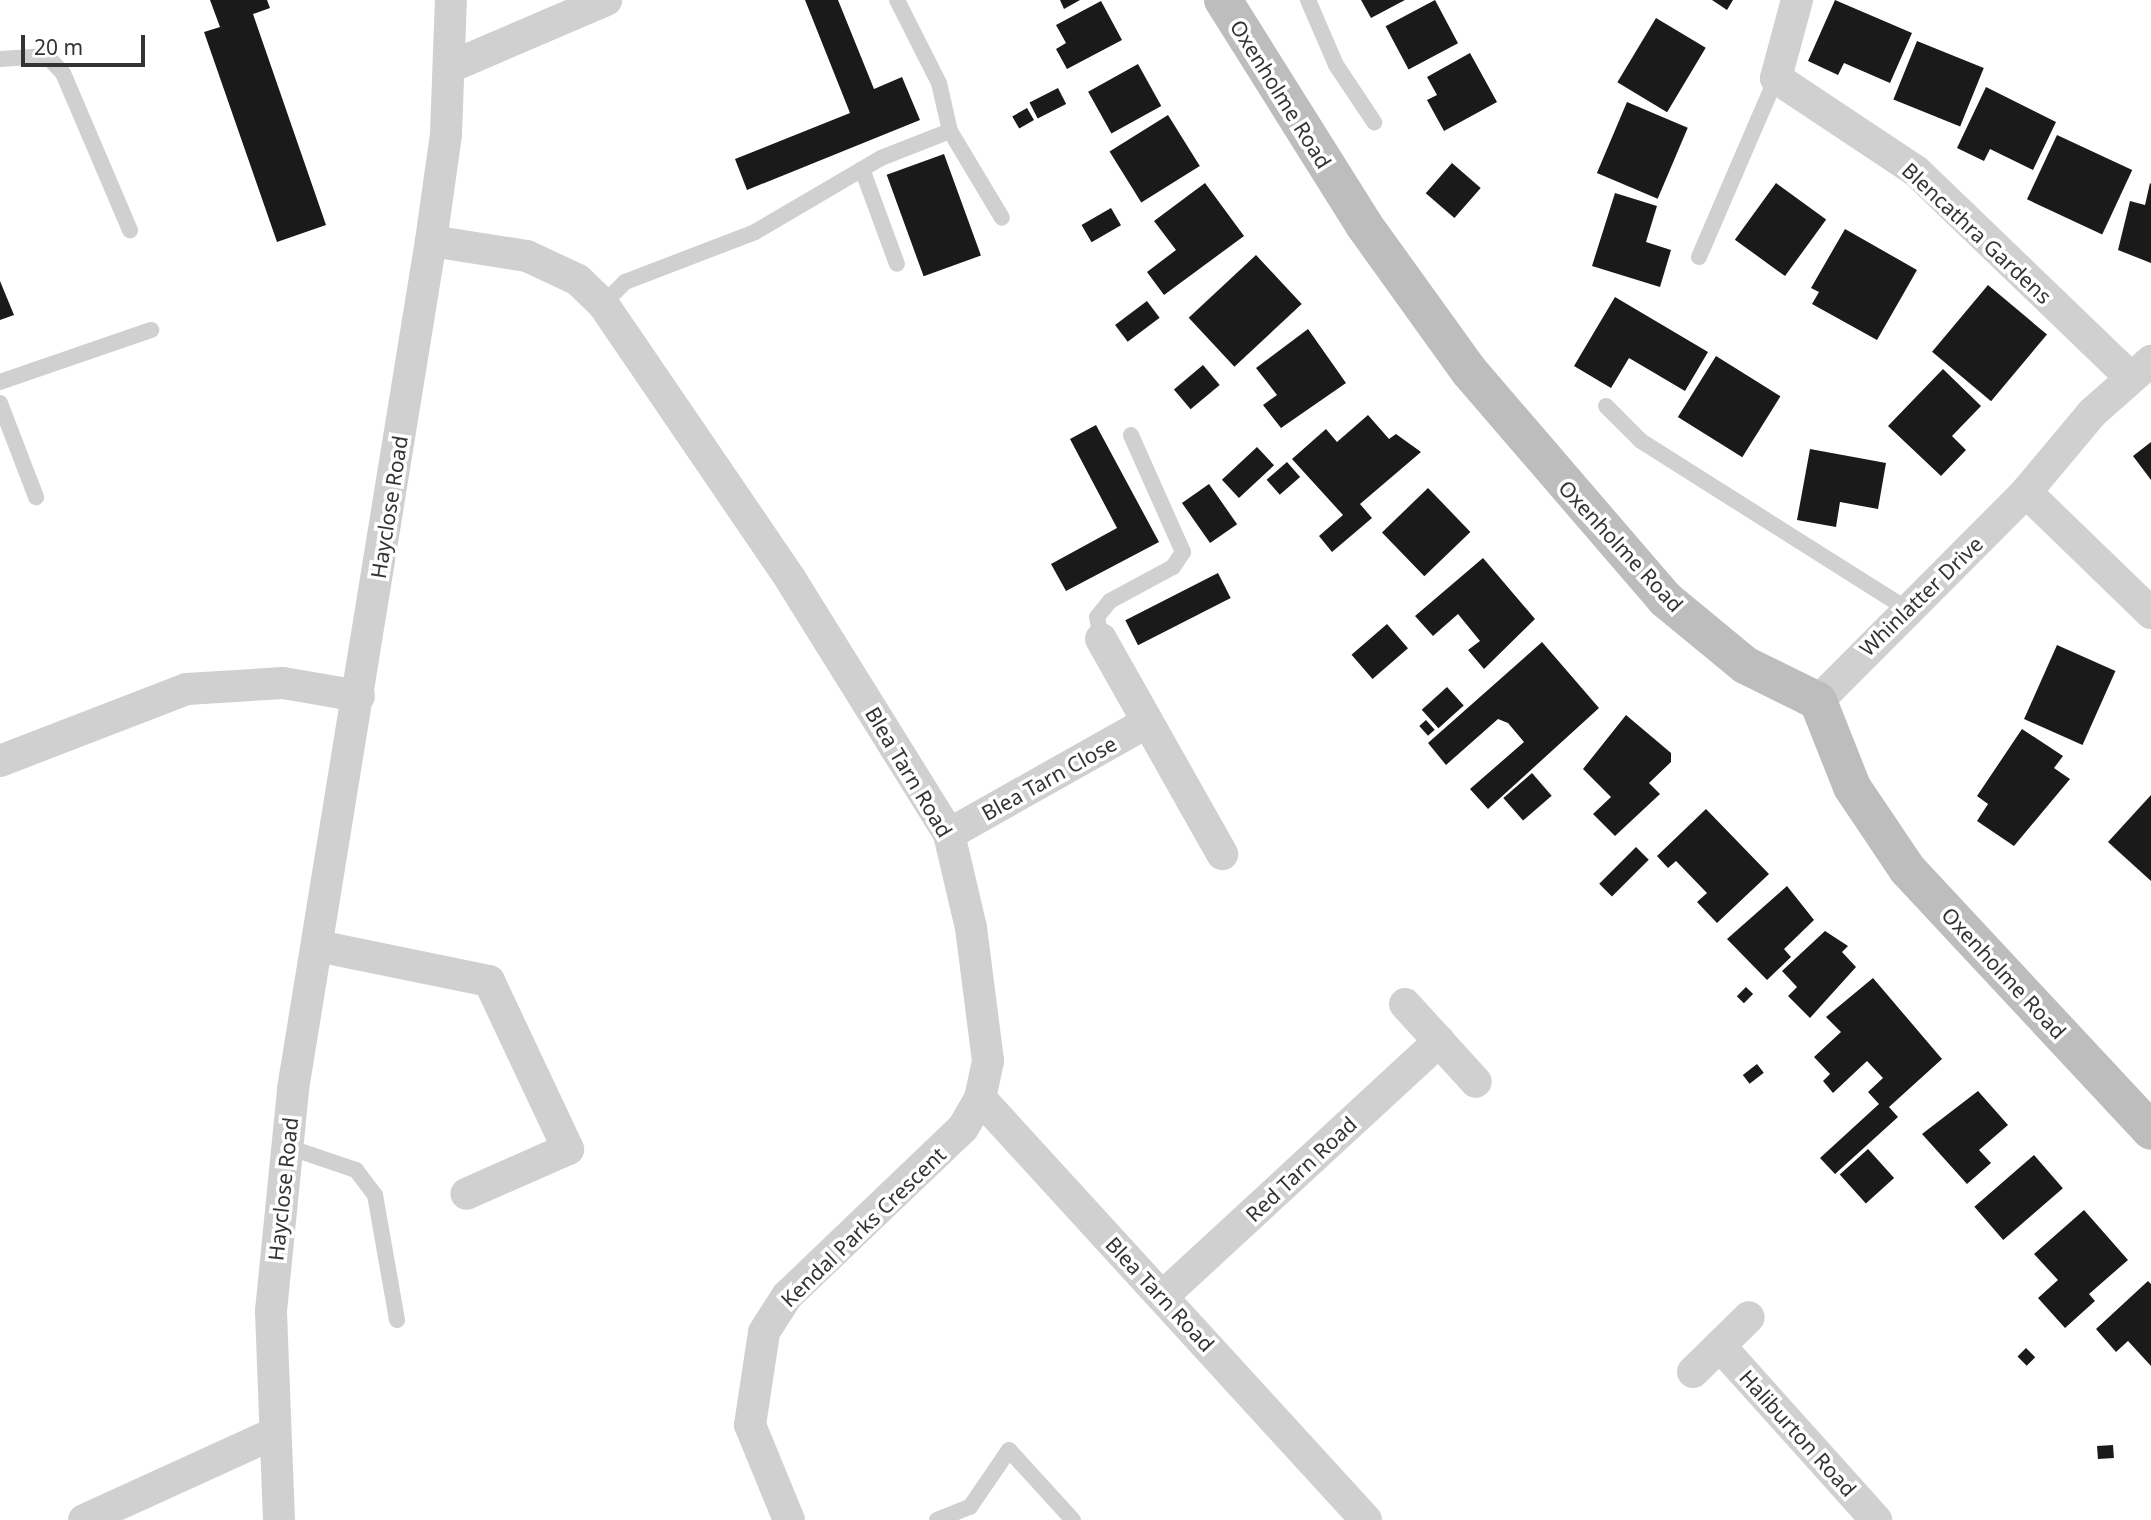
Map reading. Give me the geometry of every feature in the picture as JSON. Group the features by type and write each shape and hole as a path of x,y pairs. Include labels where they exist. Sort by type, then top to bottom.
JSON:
{"main road":[{"name":"Oxenholme Road","path":"1223,0 1364,225 1469,371 1579,504 1665,599 1745,665 1818,701 1852,787 1907,869 2151,1131"}],"street":[{"name":"Hayclose Road","path":"279,1520 273,1433 271,1311 288,1147 431,241 450,66 451,0"},
{"path":"450,66 606,0"},
{"path":"1776,78 1797,0"},
{"name":"Blencathra Gardens","path":"1776,78 1916,172 2140,369"},
{"name":"Blea Tarn Road","path":"431,241 527,256 578,280 603,304 791,580 949,834 971,928 988,1061 980,1098 1366,1520"},
{"name":"Whinlatter Drive","path":"1818,701 2026,492 2140,369"},
{"path":"2026,492 2151,613"},
{"path":"1101,639 1222,854"},
{"path":"0,761 187,689 283,682 359,696"},
{"name":"Blea Tarn Close","path":"949,834 1148,722"},
{"path":"318,946 489,981 568,1149 466,1194"},
{"path":"1405,1004 1476,1082"},
{"name":"Red Tarn Road","path":"1163,1296 1439,1041"},
{"name":"Kendal Parks Crescent","path":"789,1520 750,1425 764,1332 787,1296 963,1128 980,1098"},
{"path":"1693,1372 1749,1317"},
{"name":"Haliburton Road","path":"1720,1346 1876,1520"},
{"path":"84,1520 273,1433"}],"lane":[{"path":"897,0 939,83 950,131 1002,218"},
{"path":"1308,0 1336,65 1374,122"},
{"path":"0,60 47,56 63,73 130,230"},
{"path":"1699,257 1776,78"},
{"path":"603,304 625,282 755,232 862,169 950,131"},
{"path":"862,169 897,264"},
{"path":"0,382 151,330"},
{"path":"0,403 36,497"},
{"path":"1606,405 1642,441 1908,610"},
{"path":"1101,639 1097,617 1111,601 1173,567 1183,552 1131,435"},
{"path":"288,1147 356,1170 375,1195 397,1320"},
{"path":"937,1520 970,1507 1009,1450 1073,1520"}],"building":[{"path":"210,0 267,0 270,8 253,14 326,225 277,242 204,32 220,27"},
{"path":"805,0 838,0 874,89 902,77 920,120 747,190 735,159 850,113"},
{"path":"1060,0 1080,0 1064,9"},
{"path":"1361,0 1405,0 1371,18"},
{"path":"1435,0 1458,43 1409,70 1386,26"},
{"path":"1712,0 1733,0 1727,10"},
{"path":"1835,0 1912,33 1890,83 1844,63 1838,75 1808,61"},
{"path":"1101,1 1122,40 1067,69 1056,49 1066,43 1056,25"},
{"path":"1656,18 1706,48 1667,112 1617,82"},
{"path":"1917,41 1984,68 1960,126 1893,99"},
{"path":"1470,53 1497,102 1444,131 1427,100 1437,95 1427,77"},
{"path":"1138,64 1161,106 1111,134 1088,92"},
{"path":"1986,87 2056,122 2033,170 1990,149 1984,161 1957,148"},
{"path":"1058,88 1066,104 1038,119 1029,103"},
{"path":"1627,102 1688,128 1658,199 1597,173"},
{"path":"1027,108 1034,120 1019,129 1012,116"},
{"path":"1168,115 1200,166 1141,202 1109,152"},
{"path":"2057,135 2132,170 2102,234 2027,199"},
{"path":"944,154 981,255 924,276 887,175"},
{"path":"1452,163 1481,188 1454,218 1426,193"},
{"path":"1205,183 1244,236 1164,295 1147,272 1176,250 1154,221"},
{"path":"1776,183 1826,219 1785,276 1735,240"},
{"path":"2150,183 2151,263 2118,250 2130,201 2145,205"},
{"path":"1615,193 1657,206 1646,242 1671,250 1660,287 1592,266"},
{"path":"1111,208 1121,225 1092,242 1082,225"},
{"path":"1845,229 1917,270 1877,340 1812,304 1819,292 1811,288"},
{"path":"1256,255 1302,304 1234,367 1189,318"},
{"path":"0,281 14,315 0,320"},
{"path":"1988,285 2047,334 1991,401 1932,352"},
{"path":"1615,297 1708,352 1685,391 1629,358 1611,388 1574,366"},
{"path":"1147,301 1160,318 1128,342 1115,325"},
{"path":"1308,329 1346,383 1281,428 1263,405 1277,395 1256,368"},
{"path":"1716,356 1780,396 1742,457 1678,417"},
{"path":"1203,365 1220,385 1191,409 1174,389"},
{"path":"1943,369 1981,406 1952,436 1966,450 1941,476 1888,426"},
{"path":"1368,415 1389,439 1396,434 1421,452 1360,504 1372,518 1332,552 1319,536 1343,515 1292,459 1326,429 1337,442"},
{"path":"1096,425 1159,542 1066,591 1051,564 1117,528 1070,439"},
{"path":"2151,442 2151,480 2133,456"},
{"path":"1257,447 1274,465 1239,498 1222,480"},
{"path":"1810,449 1886,463 1878,509 1840,502 1836,527 1797,520"},
{"path":"1287,462 1300,477 1280,495 1267,480"},
{"path":"1209,484 1237,524 1210,543 1182,503"},
{"path":"1428,488 1470,532 1424,576 1382,532"},
{"path":"1483,558 1535,619 1484,669 1468,650 1480,641 1458,614 1433,636 1415,616"},
{"path":"1218,573 1231,598 1138,645 1125,620"},
{"path":"1387,624 1408,648 1373,679 1352,655"},
{"path":"1542,642 1599,708 1488,809 1470,789 1524,742 1508,723 1498,719 1446,765 1428,743"},
{"path":"2057,645 2115,671 2083,745 2024,719"},
{"path":"1447,687 1464,706 1438,728 1422,710"},
{"path":"1626,715 1671,753 1671,762 1649,783 1660,794 1615,836 1593,814 1611,797 1583,769"},
{"path":"1426,720 1435,730 1428,736 1419,726"},
{"path":"2022,729 2063,756 2054,768 2070,779 2014,846 1977,821 1988,804 1977,796"},
{"path":"1532,773 1552,796 1523,821 1503,798"},
{"path":"2151,795 2151,881 2108,842"},
{"path":"1706,809 1769,874 1717,923 1697,902 1707,893 1676,861 1668,868 1657,856"},
{"path":"1636,847 1649,860 1612,896 1599,884"},
{"path":"1787,886 1814,920 1784,949 1791,957 1767,980 1727,939"},
{"path":"1825,931 1848,946 1842,952 1856,967 1810,1018 1788,996 1797,987 1782,971"},
{"path":"1873,978 1942,1059 1889,1107 1898,1117 1835,1174 1820,1158 1879,1104 1868,1092 1883,1078 1867,1061 1833,1093 1823,1081 1830,1074 1814,1057 1841,1032 1826,1017"},
{"path":"1746,987 1753,994 1744,1003 1737,996"},
{"path":"1757,1064 1764,1073 1750,1084 1743,1075"},
{"path":"1978,1091 2008,1125 1979,1150 1991,1163 1967,1184 1922,1134"},
{"path":"1868,1149 1894,1178 1866,1203 1840,1174"},
{"path":"2034,1155 2063,1188 2003,1240 1974,1207"},
{"path":"2084,1210 2128,1260 2089,1294 2095,1301 2065,1328 2038,1298 2058,1280 2034,1254"},
{"path":"2148,1281 2151,1284 2151,1366 2128,1341 2116,1352 2096,1329"},
{"path":"2026,1348 2035,1357 2027,1366 2018,1356"},
{"path":"2113,1445 2114,1458 2098,1459 2097,1446"}]}
